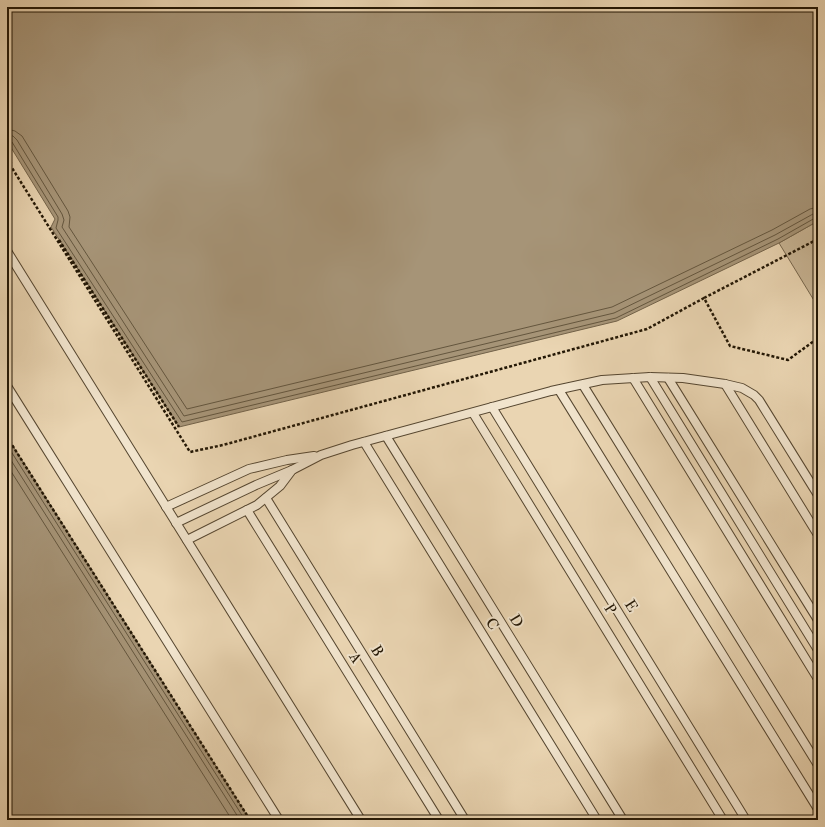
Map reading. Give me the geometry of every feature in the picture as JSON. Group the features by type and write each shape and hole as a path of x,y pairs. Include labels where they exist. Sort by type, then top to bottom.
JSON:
{"lane":[{"path":"7,251 361,820"},
{"path":"166,508 249,469 287,460 321,455 386,436 602,380 650,377 683,378 725,384 742,388 754,395 759,400 818,495"},
{"path":"650,377 818,650"},
{"path":"633,378 818,679"},
{"path":"668,378 818,620"},
{"path":"725,384 818,535"},
{"path":"583,385 818,765"},
{"path":"7,386 279,820"},
{"path":"559,390 818,809"},
{"name":"E","path":"492,408 746,820"},
{"name":"P","path":"473,413 723,820"},
{"name":"D","path":"386,436 623,820"},
{"name":"C","path":"364,442 597,820"},
{"path":"176,523 256,485 292,470 321,455"},
{"path":"187,540 257,505 280,486 292,470"},
{"name":"B","path":"266,498 465,820"},
{"name":"A","path":"247,510 438,820"}],"path":[{"path":"7,157 179,427"},
{"path":"7,160 190,452 223,445 646,328 818,239"},
{"path":"704,298 730,346 788,360 818,338"},
{"path":"7,437 250,820"}],"shaded area":[{"path":"818,221 818,307 779,243"}],"water":[{"path":"7,7 818,7 818,221 779,243 617,321 179,427 51,227 55,219 7,141"},
{"path":"7,437 27,468 250,820 7,820"}]}
